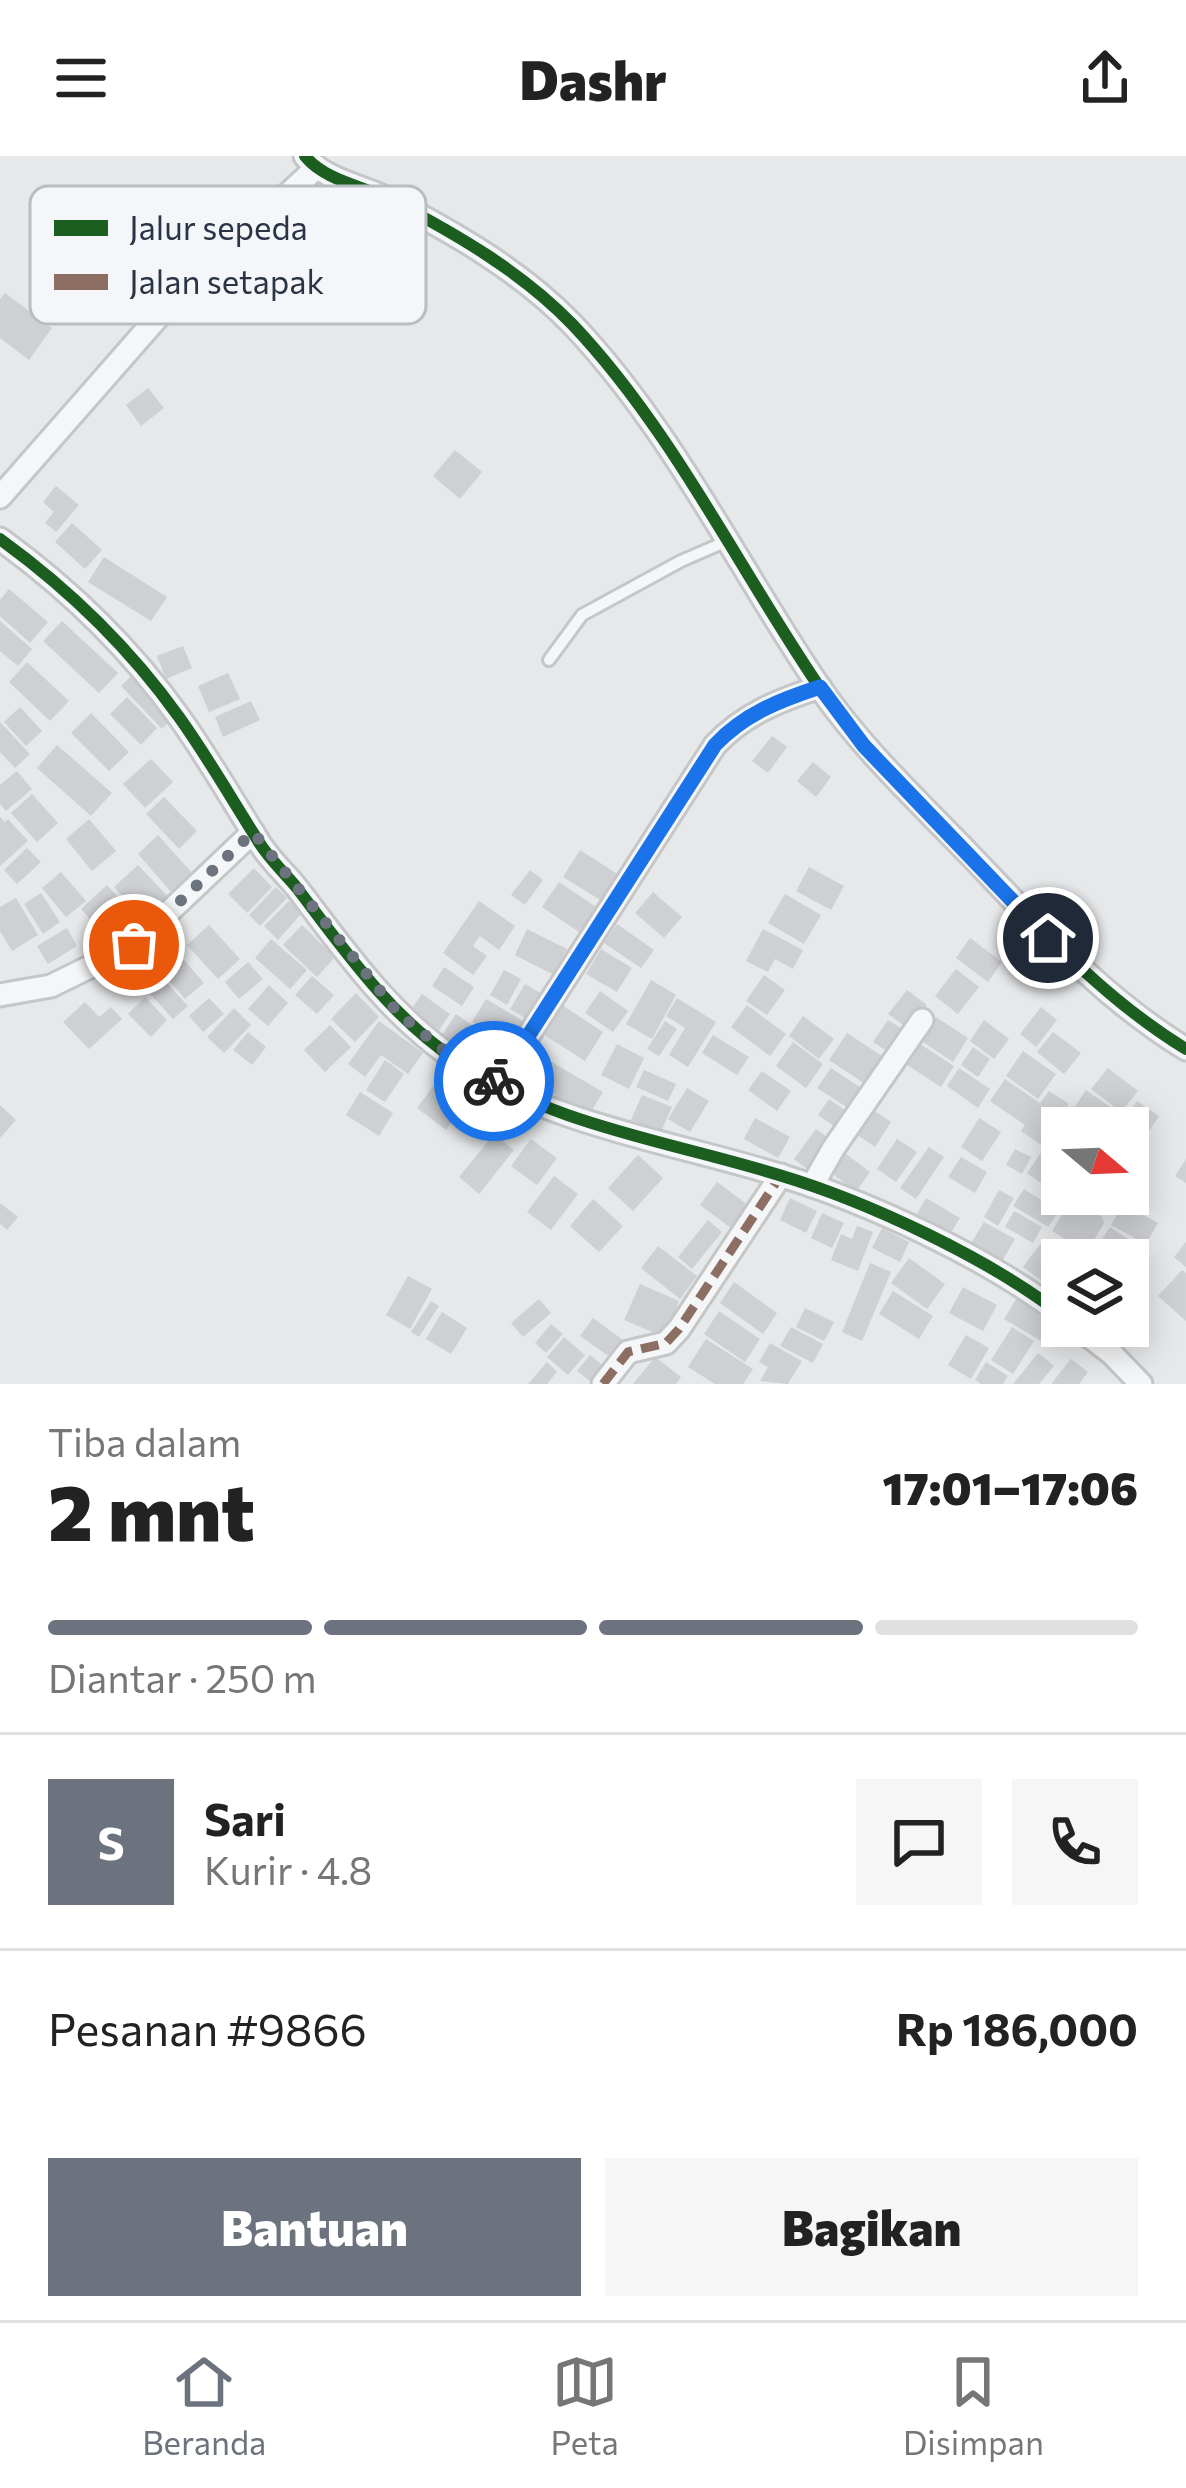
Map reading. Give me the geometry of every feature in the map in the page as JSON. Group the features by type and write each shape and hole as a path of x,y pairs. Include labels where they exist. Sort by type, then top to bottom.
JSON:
{"street":[{"path":"308,167 345,186"},
{"path":"426,226 492,258 573,325 638,403 820,687 864,746 1077,968 1142,1022 1186,1048"},
{"path":"0,496 152,324"},
{"path":"0,539 57,580 144,672 179,717 256,839 398,1013 457,1061 582,1122 812,1186 903,1225 1022,1284 1041,1299"},
{"path":"498,1083 715,745 737,722 820,687"},
{"path":"0,995 52,986 134,945 256,839"},
{"path":"812,1186 922,1020"},
{"path":"604,1384 628,1352 660,1345 679,1329 781,1175"},
{"path":"1103,1347 1142,1384"}],"lane":[{"path":"549,660 582,615 725,542"}],"building":[{"path":"5,293 30,312 30,324 52,328 29,360 0,338 0,299"},
{"path":"148,388 164,408 141,426 126,405"},
{"path":"455,450 482,472 460,499 433,476"},
{"path":"56,486 79,505 56,532 45,523 54,512 43,502"},
{"path":"72,523 102,550 85,569 55,542"},
{"path":"104,557 167,597 151,621 88,582"},
{"path":"9,589 48,622 30,643 0,616 0,600"},
{"path":"0,621 32,649 18,666 0,651"},
{"path":"62,621 118,673 99,693 43,641"},
{"path":"183,646 192,668 166,679 157,656"},
{"path":"27,662 69,701 50,721 9,682"},
{"path":"228,673 240,699 209,712 198,686"},
{"path":"133,674 175,716 162,729 121,686"},
{"path":"127,697 157,728 141,745 110,714"},
{"path":"251,701 260,720 223,737 215,717"},
{"path":"20,707 42,731 26,746 4,722"},
{"path":"91,713 129,752 109,771 71,733"},
{"path":"0,722 30,754 15,768 0,752"},
{"path":"772,736 787,747 768,773 752,761"},
{"path":"57,745 112,793 91,816 37,768"},
{"path":"151,759 173,782 145,808 123,784"},
{"path":"813,762 831,777 816,797 797,781"},
{"path":"17,771 32,789 6,811 0,804 0,785"},
{"path":"32,794 58,823 37,842 11,813"},
{"path":"164,797 197,831 179,849 146,814"},
{"path":"0,817 5,822 8,819 28,841 0,866"},
{"path":"89,819 116,851 92,871 66,839"},
{"path":"158,835 193,874 172,893 138,854"},
{"path":"27,848 41,862 17,884 4,870"},
{"path":"580,850 619,875 602,901 563,877"},
{"path":"138,865 171,900 147,922 114,887"},
{"path":"809,867 844,886 831,910 796,891"},
{"path":"254,868 272,887 247,913 228,894"},
{"path":"530,870 543,880 525,905 511,895"},
{"path":"61,872 86,901 66,917 42,888"},
{"path":"559,882 596,907 579,932 542,907"},
{"path":"107,885 134,915 108,939 81,909"},
{"path":"276,887 287,898 260,926 249,915"},
{"path":"653,892 682,917 664,938 635,913"},
{"path":"41,893 60,922 43,934 24,904"},
{"path":"785,894 821,915 804,944 768,923"},
{"path":"16,898 38,935 12,951 0,931 0,907"},
{"path":"289,901 302,913 278,940 264,926"},
{"path":"479,901 515,926 499,950 480,936 473,946 487,956 473,975 443,953"},
{"path":"617,924 654,950 641,968 604,943"},
{"path":"209,925 240,959 218,979 187,945"},
{"path":"302,925 335,957 317,977 283,945"},
{"path":"67,928 77,946 48,964 37,946"},
{"path":"527,929 567,949 554,975 515,955"},
{"path":"763,929 803,950 793,969 775,959 768,972 746,961"},
{"path":"970,938 1002,962 988,982 956,958"},
{"path":"271,939 307,970 290,989 255,958"},
{"path":"601,949 632,968 617,992 586,974"},
{"path":"184,960 204,983 185,999 165,976"},
{"path":"248,962 263,979 239,999 225,982"},
{"path":"444,967 474,987 462,1006 432,986"},
{"path":"956,969 979,987 958,1014 935,996"},
{"path":"504,970 521,979 507,1005 490,995"},
{"path":"764,975 785,990 767,1015 746,1001"},
{"path":"312,976 334,995 317,1014 295,995"},
{"path":"651,980 676,995 652,1039 626,1024"},
{"path":"165,981 188,1006 173,1019 150,994"},
{"path":"525,984 549,998 534,1023 510,1009"},
{"path":"269,985 288,1003 268,1026 248,1009"},
{"path":"907,990 927,1005 909,1029 888,1014"},
{"path":"600,991 628,1011 613,1032 585,1013"},
{"path":"356,993 379,1017 355,1042 331,1019"},
{"path":"422,994 450,1014 437,1033 408,1014"},
{"path":"145,997 167,1020 151,1037 128,1014"},
{"path":"209,998 224,1014 203,1032 189,1016"},
{"path":"677,998 716,1022 688,1067 669,1055 685,1028 666,1016"},
{"path":"486,999 523,1021 513,1039 472,1022"},
{"path":"85,1002 99,1017 111,1007 122,1019 89,1049 63,1022"},
{"path":"562,1005 603,1032 585,1061 543,1034"},
{"path":"747,1005 786,1034 770,1056 731,1027"},
{"path":"1041,1007 1057,1020 1036,1047 1020,1034"},
{"path":"234,1008 251,1025 224,1053 207,1037"},
{"path":"456,1014 480,1031 464,1054 440,1038"},
{"path":"803,1016 834,1039 819,1059 789,1036"},
{"path":"936,1017 968,1038 953,1062 920,1040"},
{"path":"888,1020 910,1034 895,1056 873,1042"},
{"path":"984,1020 1009,1039 994,1059 970,1041"},
{"path":"379,1021 423,1053 408,1074 381,1055 365,1077 348,1064"},
{"path":"665,1021 677,1029 659,1056 647,1049"},
{"path":"330,1025 351,1047 325,1072 304,1050"},
{"path":"248,1032 266,1047 252,1065 233,1050"},
{"path":"1053,1032 1081,1053 1064,1074 1037,1052"},
{"path":"847,1033 891,1062 873,1089 829,1060"},
{"path":"494,1034 515,1046 499,1076 477,1063"},
{"path":"713,1035 749,1057 737,1075 702,1053"},
{"path":"793,1042 823,1064 806,1088 776,1066"},
{"path":"917,1042 954,1066 941,1087 904,1063"},
{"path":"617,1044 644,1058 629,1089 601,1075"},
{"path":"973,1047 990,1059 978,1077 961,1065"},
{"path":"1023,1051 1056,1074 1038,1099 1006,1076"},
{"path":"536,1053 603,1092 589,1115 522,1076"},
{"path":"385,1060 404,1074 385,1102 366,1090"},
{"path":"831,1068 867,1092 854,1112 817,1088"},
{"path":"959,1068 990,1089 978,1108 947,1086"},
{"path":"1108,1068 1138,1091 1125,1107 1114,1107 1091,1089"},
{"path":"644,1070 676,1084 668,1101 636,1087"},
{"path":"762,1071 791,1091 777,1111 748,1090"},
{"path":"1005,1079 1040,1103 1049,1091 1069,1104 1041,1107 1041,1145 1021,1131 1025,1125 990,1101"},
{"path":"437,1081 466,1103 446,1130 417,1108"},
{"path":"687,1088 709,1101 690,1132 668,1119"},
{"path":"1086,1090 1110,1107 1075,1107"},
{"path":"360,1092 393,1113 379,1136 346,1115"},
{"path":"642,1095 672,1107 661,1132 631,1120"},
{"path":"829,1099 855,1117 844,1133 818,1115"},
{"path":"477,1103 498,1119 481,1140 461,1124"},
{"path":"0,1105 16,1120 0,1138"},
{"path":"869,1107 891,1122 875,1147 853,1132"},
{"path":"1149,1109 1159,1116 1149,1131"},
{"path":"755,1118 790,1137 778,1158 744,1139"},
{"path":"979,1118 1001,1132 982,1161 961,1147"},
{"path":"816,1129 834,1142 812,1173 794,1159"},
{"path":"494,1134 514,1150 479,1194 459,1177"},
{"path":"531,1139 557,1158 537,1185 511,1166"},
{"path":"897,1139 917,1152 896,1182 877,1169"},
{"path":"929,1147 944,1157 916,1199 900,1188"},
{"path":"1015,1149 1031,1157 1022,1174 1006,1165"},
{"path":"842,1151 870,1172 856,1192 828,1170"},
{"path":"1041,1152 1041,1183 1027,1173"},
{"path":"638,1155 663,1178 633,1211 608,1188"},
{"path":"961,1157 987,1172 975,1193 948,1177"},
{"path":"1186,1159 1186,1183 1175,1176"},
{"path":"554,1176 578,1194 551,1230 527,1212"},
{"path":"717,1182 748,1205 731,1228 700,1205"},
{"path":"1024,1189 1041,1200 1041,1215 1056,1215 1048,1227 1013,1206"},
{"path":"999,1190 1014,1198 998,1226 984,1217"},
{"path":"790,1198 817,1211 806,1233 780,1220"},
{"path":"926,1198 960,1218 950,1234 917,1214"},
{"path":"593,1199 623,1226 599,1252 570,1226"},
{"path":"0,1203 18,1217 7,1230 0,1224"},
{"path":"1014,1211 1042,1227 1033,1243 1005,1227"},
{"path":"822,1213 844,1223 832,1248 811,1238"},
{"path":"1062,1215 1099,1215 1104,1223 1095,1239 1065,1239 1052,1231"},
{"path":"1117,1215 1143,1215 1158,1223 1149,1239 1137,1239 1111,1225"},
{"path":"708,1220 722,1232 692,1269 678,1257"},
{"path":"984,1222 1015,1239 1001,1263 970,1245"},
{"path":"857,1226 873,1232 858,1271 831,1260 841,1234 852,1239"},
{"path":"1110,1227 1128,1239 1102,1239"},
{"path":"882,1228 909,1242 900,1262 872,1248"},
{"path":"1186,1242 1186,1267 1174,1257"},
{"path":"1041,1243 1041,1280 1023,1267"},
{"path":"658,1246 697,1276 680,1299 641,1268"},
{"path":"909,1258 945,1284 927,1309 891,1283"},
{"path":"870,1263 891,1272 862,1341 842,1332"},
{"path":"1182,1270 1186,1273 1186,1321 1158,1296"},
{"path":"408,1276 432,1289 410,1329 386,1315"},
{"path":"734,1282 777,1313 763,1334 720,1303"},
{"path":"640,1284 679,1301 664,1337 624,1320"},
{"path":"963,1287 997,1305 983,1331 949,1313"},
{"path":"893,1291 933,1316 919,1339 879,1314"},
{"path":"1019,1294 1041,1307 1041,1341 1004,1319"},
{"path":"539,1299 551,1313 523,1337 511,1323"},
{"path":"431,1301 439,1306 419,1337 411,1332"},
{"path":"805,1308 834,1322 824,1341 796,1327"},
{"path":"719,1311 760,1339 745,1362 704,1334"},
{"path":"442,1312 467,1328 451,1354 426,1339"},
{"path":"593,1318 627,1343 614,1360 580,1336"},
{"path":"551,1324 563,1334 546,1353 535,1343"},
{"path":"791,1327 823,1344 813,1363 780,1346"},
{"path":"1012,1327 1034,1341 1013,1374 991,1360"},
{"path":"966,1335 989,1348 971,1379 948,1365"},
{"path":"564,1337 585,1355 568,1375 547,1357"},
{"path":"706,1339 753,1369 743,1384 715,1384 688,1367"},
{"path":"770,1343 802,1361 788,1384 760,1381 768,1367 759,1362"},
{"path":"1038,1353 1054,1366 1039,1384 1013,1384"},
{"path":"590,1355 610,1371 594,1384 577,1371"},
{"path":"655,1357 681,1377 676,1384 633,1384"},
{"path":"1071,1359 1088,1372 1079,1384 1051,1384"},
{"path":"547,1362 557,1372 547,1384 528,1384"},
{"path":"986,1362 1008,1376 1003,1384 975,1380"}],"marked path":[{"path":"498,1083 715,745 763,709 820,687"},
{"path":"603,1384 628,1352 666,1343 679,1329 781,1175"}],"cycle path":[{"path":"305,156 356,186"},
{"path":"426,220 510,271 572,324 641,408 818,685 852,730 1072,959 1126,1007 1186,1049"},
{"path":"0,539 74,599 140,667 189,732 266,852 389,1003 432,1043 532,1101 814,1186 889,1216 964,1253 1041,1300"}],"way so far":[{"path":"134,945 253,832 398,1013 457,1061 494,1081"}],"route":[{"path":"494,1081 498,1083 715,745 737,722 820,687 864,746 1048,938"}]}
